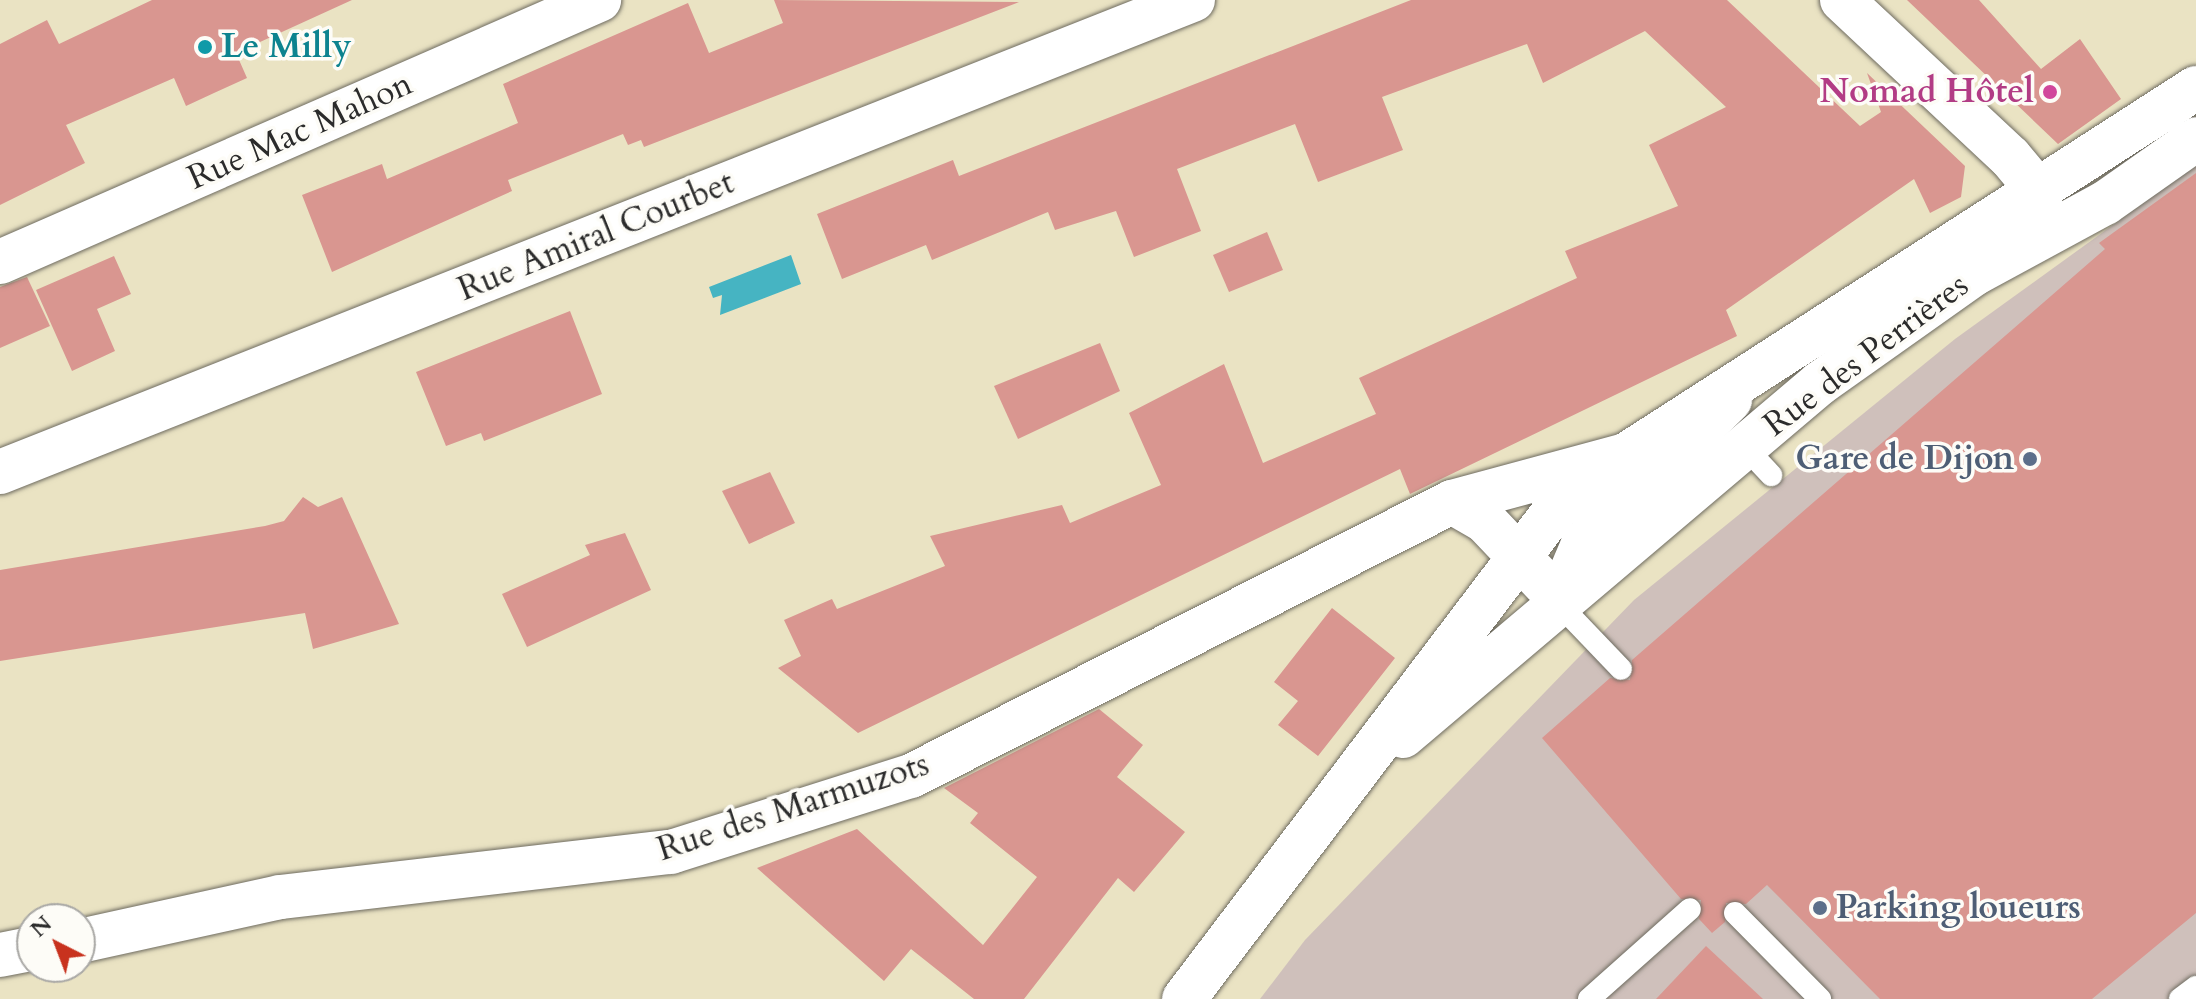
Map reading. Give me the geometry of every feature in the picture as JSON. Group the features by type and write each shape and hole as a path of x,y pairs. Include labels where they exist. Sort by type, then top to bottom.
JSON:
{"street":[{"name":"Rue Mac Mahon","path":"0,262 599,0"},
{"name":"Rue Amiral Courbet","path":"0,472 1193,0"},
{"path":"1842,0 2040,193 2041,238"},
{"name":"Rue des Perrières","path":"1184,999 1358,772 1519,550 1555,510 1626,455 2040,193 2196,88"},
{"name":"Rue des Perrières","path":"1358,772 1558,603 1758,460 1974,274 2041,238 2196,139"},
{"name":"Rue des Perrières","path":"1558,603 1583,544 1766,365"},
{"name":"Rue des Marmuzots","path":"96,937 280,897 671,852 911,776 1452,502 1626,455"},
{"path":"1452,502 1519,550 1558,603"}],"lane":[{"path":"1558,603 1621,669"},
{"path":"1589,999 1690,909"},
{"path":"1735,913 1820,999"},
{"path":"2180,999 2196,987"}],"shaded area":[{"name":"Gare de Dijon","path":"2196,165 2196,999 1260,999 1305,940 1634,600 1955,339"}],"water":[{"path":"791,255 801,284 720,315 722,295 713,298 709,287"}],"building":[{"path":"152,0 352,0 236,53 247,78 186,106 174,78 66,125 85,163 0,205 0,44 47,20 59,44"},
{"path":"774,0 1019,2 644,147 641,140 628,145 623,134 508,180 512,191 332,272 302,195 382,164 387,179 518,123 503,84 688,3 709,53 783,23"},
{"path":"1411,0 1727,0 1860,126 1881,112 1867,73 1965,166 1961,197 1930,213 1914,179 1726,310 1737,336 1410,494 1400,469 858,733 778,668 801,656 784,620 832,599 837,609 945,566 930,536 1062,505 1070,523 1161,485 1129,413 1224,364 1263,463 1376,414 1359,378 1577,278 1565,251 1678,206 1649,145 1726,107 1645,31 1543,83 1527,44 1382,97 1403,150 1318,182 1295,124 1177,169 1201,231 1134,257 1116,211 1055,230 1048,212 932,260 926,245 842,279 817,214 953,160 959,176"},
{"path":"1907,0 1979,0 2041,69 2080,39 2121,99 2058,144"},
{"name":"Gare de Dijon","path":"2196,173 2196,913 2092,999 1880,999 1767,885 1746,904 1726,903 1725,922 1712,933 1699,919 1701,900 1681,899 1542,738 1610,678 1630,680 1632,660 2105,249 2099,243"},
{"path":"1267,232 1283,270 1229,292 1213,255"},
{"path":"114,256 131,294 97,309 115,351 72,371 36,290"},
{"path":"27,277 50,326 0,348 0,287"},
{"path":"570,311 602,394 484,441 481,433 446,446 416,372"},
{"path":"1100,343 1120,391 1018,439 994,386"},
{"path":"770,472 795,523 749,544 722,491"},
{"path":"303,497 318,507 342,497 399,624 313,649 305,613 0,661 0,570 265,526 284,521"},
{"path":"625,533 651,590 527,647 502,594 590,555 585,545"},
{"path":"1332,608 1395,658 1318,756 1278,725 1298,701 1274,682"},
{"path":"1099,709 1143,745 1117,777 1185,832 1134,892 1118,878 1024,999 974,999 911,949 884,981 757,868 857,829 983,945 1037,877 970,823 978,813 944,788"},
{"path":"1706,946 1763,999 1656,999"}],"place":[{"name":"Le Milly","path":"205,47"},
{"name":"Nomad Hôtel","path":"2050,92"},
{"name":"Gare de Dijon","path":"2030,459"},
{"name":"Parking loueurs","path":"1820,908"}]}
